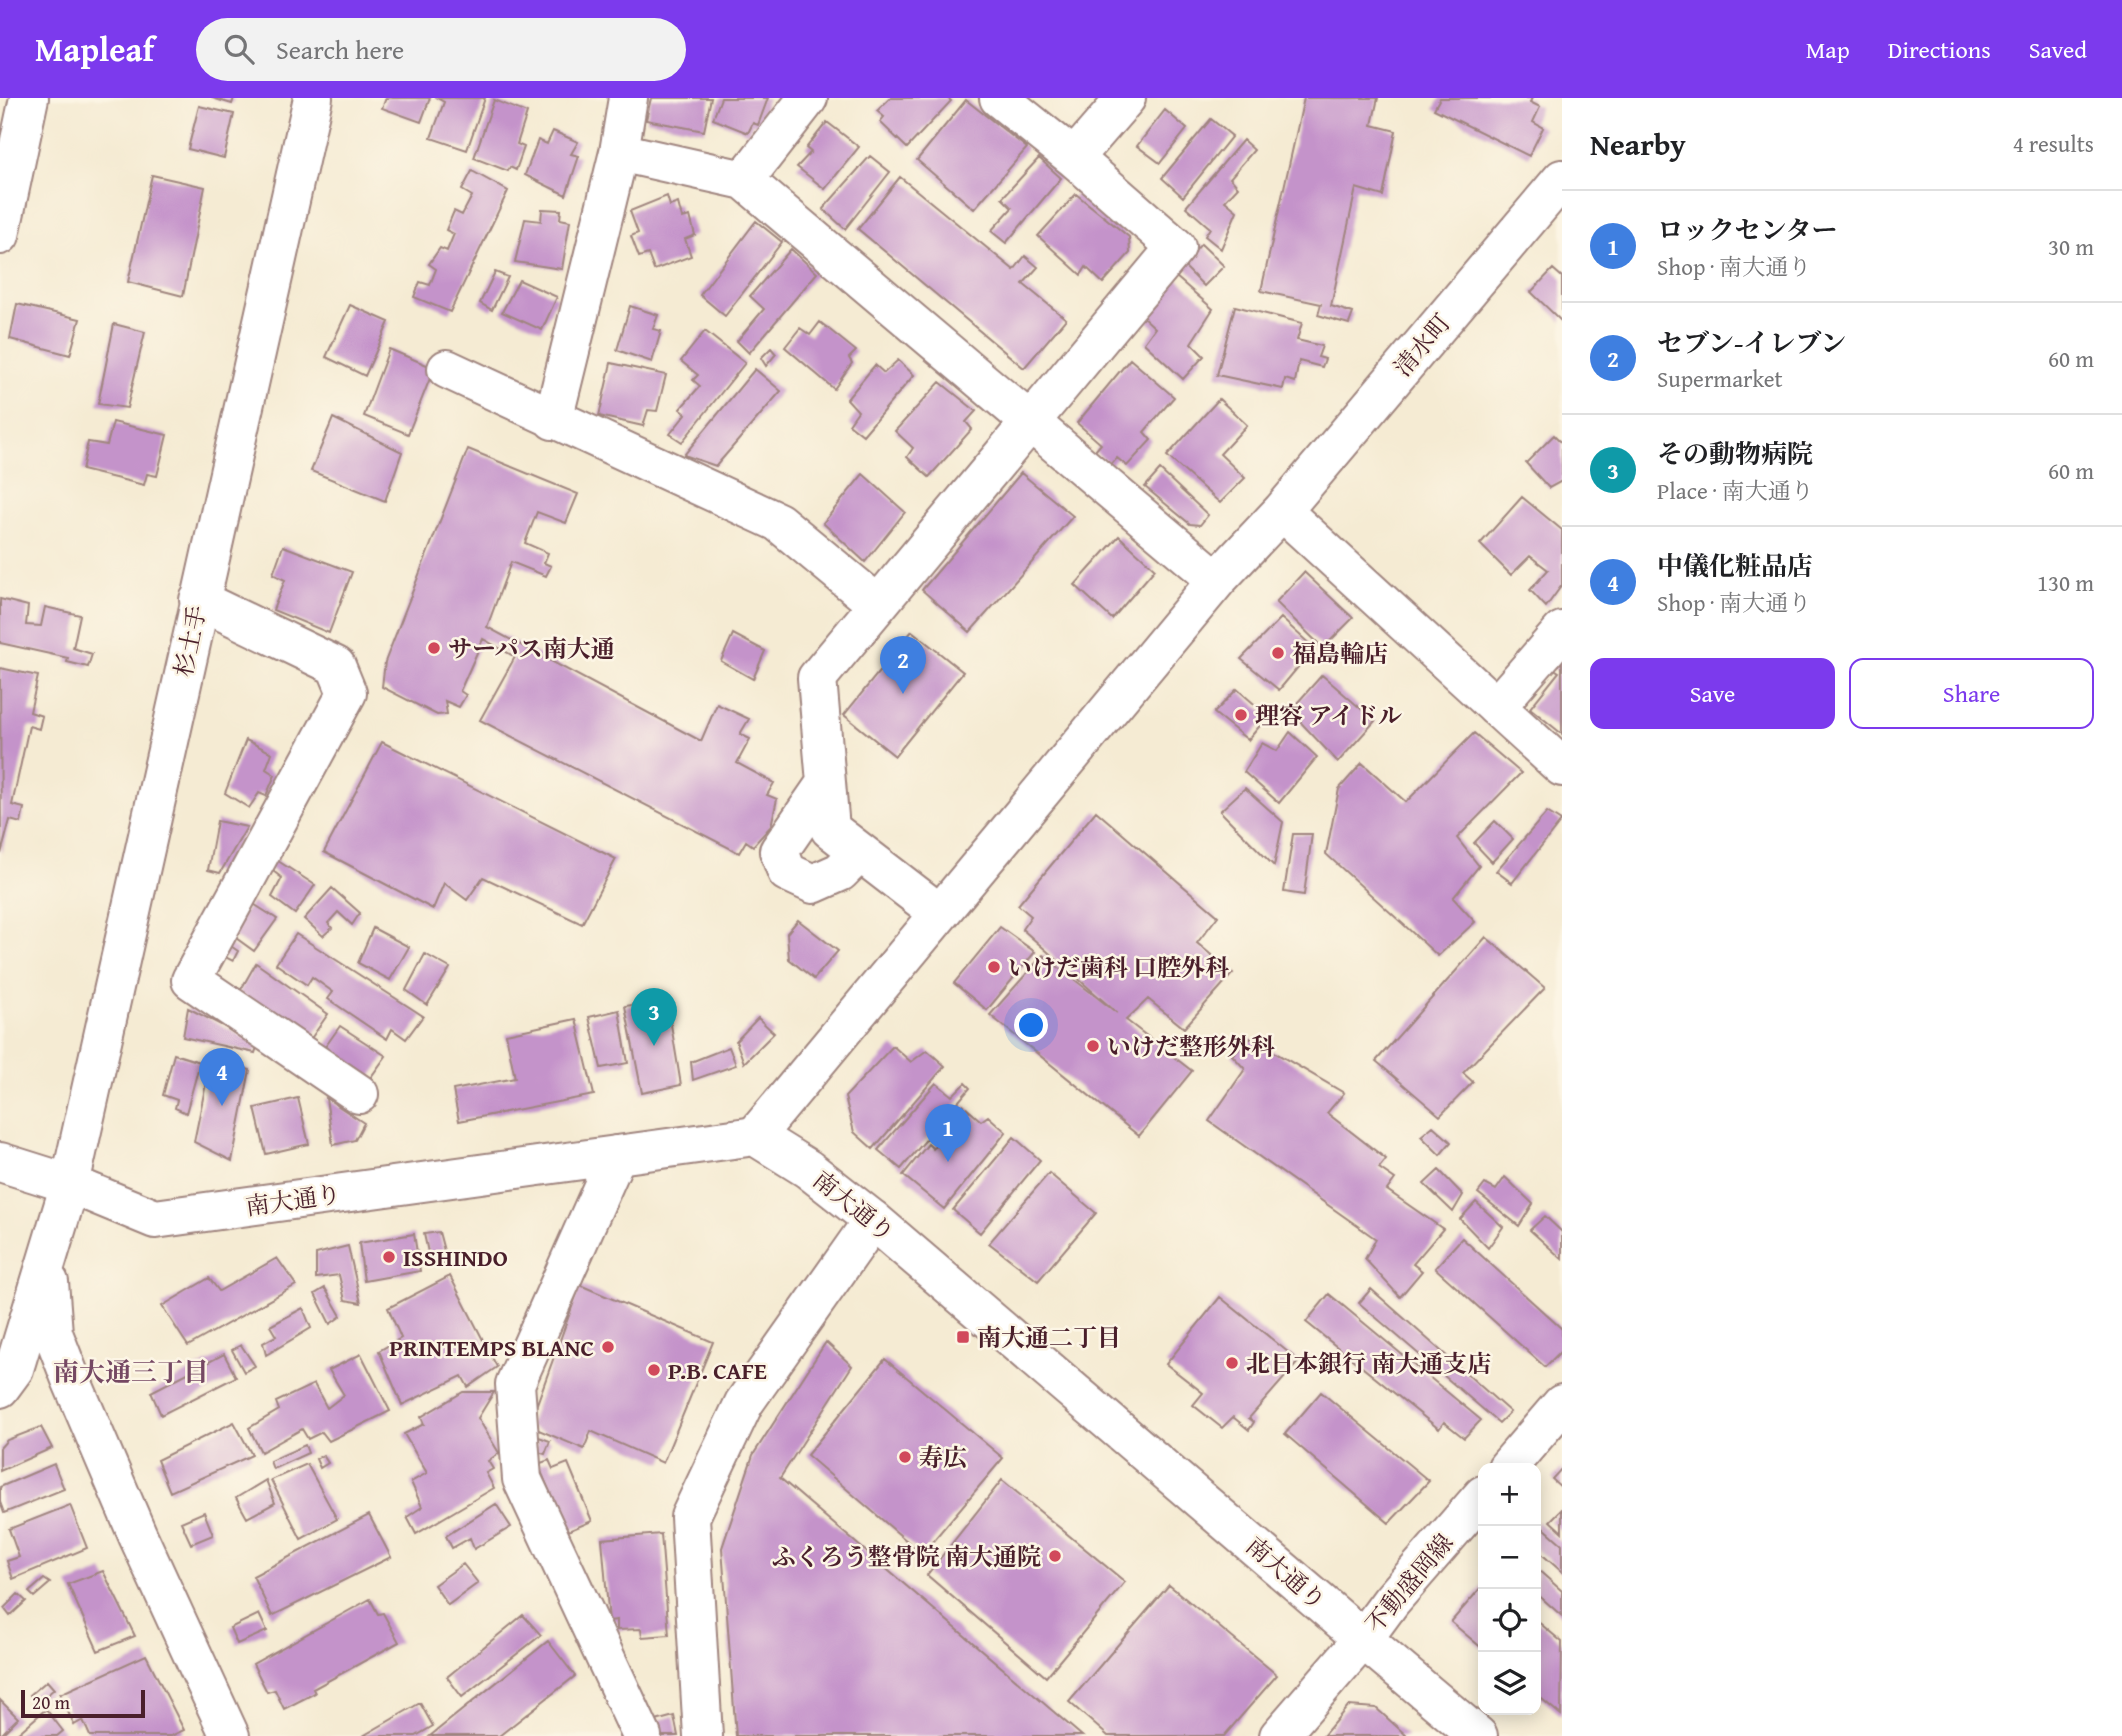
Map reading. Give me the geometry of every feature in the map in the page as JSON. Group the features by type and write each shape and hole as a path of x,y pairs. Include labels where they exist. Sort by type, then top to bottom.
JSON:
{"street":[{"path":"0,235 29,98"},
{"name":"杉土手","path":"0,1388 14,1369 70,1184 313,98"},
{"path":"553,420 618,152 628,98"},
{"path":"744,180 808,98"},
{"path":"939,913 830,829 817,678 1028,421 1176,247 1074,158 999,98"},
{"path":"1074,158 1126,98"},
{"path":"618,152 744,180 1217,580"},
{"name":"清水町","path":"755,1136 1217,580 1282,511 1562,178"},
{"path":"447,369 778,522 877,604"},
{"path":"1282,511 1562,767"},
{"path":"200,600 336,666 347,693 191,980 359,1094"},
{"path":"1496,707 1562,631"},
{"path":"826,783 779,851 787,872 813,884 840,872 860,852"},
{"name":"南大通り","path":"70,1184 155,1219 755,1136 808,1169 873,1220 1478,1736"},
{"path":"617,1155 515,1384 522,1479 642,1736"},
{"path":"0,1162 70,1184"},
{"path":"703,1736 690,1517 744,1403 873,1220"},
{"path":"47,1262 53,1333 138,1536 230,1736"},
{"path":"0,1396 33,1376 70,1377"},
{"path":"1511,1463 1562,1405"},
{"name":"不動盛岡線","path":"1279,1736 1478,1501"}],"building":[{"path":"212,98 234,98 232,104"},
{"path":"386,98 430,98 421,122 382,108"},
{"path":"437,98 485,98 467,150 431,138 444,102"},
{"path":"651,98 711,98 704,131 646,120"},
{"path":"721,98 768,98 758,125 753,123 748,133 713,119"},
{"path":"890,98 947,98 951,101 907,148 880,122 884,117 877,111"},
{"path":"1304,98 1378,98 1372,125 1396,131 1383,196 1356,188 1331,306 1353,313 1349,324 1318,315 1321,304 1261,291"},
{"path":"1440,98 1532,98 1530,102 1540,107 1533,122 1543,128 1529,156 1434,109"},
{"path":"494,100 527,113 517,144 524,147 516,170 510,167 508,171 474,158"},
{"path":"966,100 1027,148 974,209 917,160"},
{"path":"199,106 234,114 224,158 188,149"},
{"path":"1165,110 1187,129 1160,163 1137,146"},
{"path":"1211,119 1232,136 1183,197 1162,178"},
{"path":"827,122 859,147 825,189 797,167 811,152 806,148"},
{"path":"553,131 578,142 571,154 579,156 566,195 525,175 538,140 547,144"},
{"path":"1243,140 1254,150 1230,178 1238,187 1225,201 1237,211 1221,249 1205,236 1210,228 1186,207"},
{"path":"870,156 890,172 845,229 823,209"},
{"path":"1039,158 1061,178 1006,243 991,231 1012,208 1002,198"},
{"path":"472,171 508,191 450,312 414,297 420,282 430,285 436,269 429,264 440,248 447,251 454,234 446,230 454,211 462,215 472,196 462,190"},
{"path":"152,175 205,187 183,296 128,282"},
{"path":"900,177 1014,270 1025,256 1038,267 1023,284 1066,319 1024,368 858,229"},
{"path":"1076,194 1129,237 1130,253 1103,283 1086,267 1081,275 1038,236"},
{"path":"667,196 670,206 678,203 682,218 690,216 695,235 685,239 691,256 654,270 648,254 639,257 631,236 638,233 630,211"},
{"path":"542,209 561,210 560,219 570,221 562,269 515,262 525,219 541,221"},
{"path":"756,221 782,242 725,316 700,295"},
{"path":"1201,244 1224,266 1204,286 1183,265"},
{"path":"791,249 817,273 749,353 737,341 764,309 750,296"},
{"path":"1553,269 1562,277 1562,322 1531,292"},
{"path":"495,272 508,277 492,310 480,303"},
{"path":"1175,276 1213,309 1191,343 1204,356 1183,379 1144,343 1155,328 1141,315"},
{"path":"519,280 557,297 542,330 502,312"},
{"path":"17,304 80,319 70,355 10,339"},
{"path":"350,305 389,322 365,376 326,357"},
{"path":"630,306 658,315 653,329 661,331 652,362 617,350"},
{"path":"1235,306 1302,323 1297,340 1322,346 1318,357 1325,359 1322,367 1299,361 1295,382 1285,379 1283,389 1217,375"},
{"path":"820,322 856,351 849,358 852,363 834,389 785,347 800,328 810,335"},
{"path":"114,324 145,332 127,408 98,404"},
{"path":"705,331 745,363 682,442 670,434 686,414 680,409 700,386 693,380 698,375 681,361"},
{"path":"771,348 776,354 766,366 761,358"},
{"path":"389,349 434,368 408,434 364,416"},
{"path":"1130,359 1174,397 1144,432 1151,440 1127,466 1117,458 1111,465 1095,451 1101,444 1077,423"},
{"path":"898,360 914,375 863,435 849,424 858,411 847,399 875,365 884,373"},
{"path":"611,363 666,375 657,411 648,410 643,426 599,416"},
{"path":"755,369 781,391 716,466 684,455"},
{"path":"940,382 976,411 966,422 972,429 929,477 907,457 913,448 895,431"},
{"path":"1219,399 1247,425 1220,454 1245,478 1220,503 1167,456"},
{"path":"333,418 402,452 385,501 311,471"},
{"path":"113,422 167,435 157,476 147,474 144,485 82,470 88,442 107,445"},
{"path":"1554,435 1562,443 1562,481 1549,488 1526,463"},
{"name":"サーパス南大通","path":"468,449 578,494 566,523 537,512 525,543 548,553 544,563 551,566 546,576 511,562 487,627 701,741 717,704 749,719 740,734 750,739 737,763 774,783 767,795 777,799 771,826 753,846 746,841 739,853 480,720 515,657 483,639 460,691 466,695 459,707 445,701 447,714 437,715 382,687 385,662"},
{"path":"1160,470 1208,515 1200,525 1190,524 1145,487"},
{"path":"1021,473 1073,516 970,632 922,590"},
{"path":"863,474 905,512 865,562 823,523"},
{"path":"1522,497 1562,530 1562,585 1546,607 1530,590 1548,570 1530,556 1511,575 1480,544"},
{"path":"1119,536 1155,569 1112,619 1075,585"},
{"path":"283,546 352,572 329,633 273,610 285,580 273,574"},
{"path":"1304,572 1353,618 1323,648 1276,602"},
{"path":"0,599 28,606 26,625 41,626 45,607 80,615 73,648 92,654 88,667 67,662 68,658 0,643"},
{"name":"福島輪店","path":"1281,618 1314,648 1279,690 1241,659"},
{"path":"912,631 963,672 895,756 844,715"},
{"path":"733,634 765,651 753,679 721,661"},
{"path":"1562,656 1562,734 1530,708 1559,672 1548,665"},
{"path":"0,668 38,676 30,712 42,716 39,729 29,726 12,805 24,808 21,823 10,820 1,854"},
{"path":"1322,675 1375,721 1338,762 1290,711"},
{"name":"理容 アイドル","path":"1237,689 1268,716 1248,740 1214,713"},
{"path":"1290,732 1317,757 1279,803 1244,772 1262,743 1277,751"},
{"path":"1474,733 1521,773 1457,838 1479,866 1453,898 1475,922 1438,956 1326,854 1339,789 1362,763 1406,802"},
{"path":"246,740 272,753 266,769 275,775 266,796 259,793 249,808 225,793"},
{"path":"382,742 616,859 582,924 483,877 467,900 444,883 433,909 324,852"},
{"path":"1245,788 1283,822 1274,866 1220,811"},
{"path":"1096,811 1218,916 1197,943 1233,973 1184,1028 1148,999 1126,1020 1192,1071 1139,1136 990,1015 1043,955 1117,1013 1022,929 1031,916 1018,905"},
{"path":"1547,812 1561,821 1512,883 1496,871"},
{"path":"217,821 247,827 220,873 208,870"},
{"path":"1495,821 1513,839 1492,862 1474,843"},
{"path":"1293,834 1312,834 1304,895 1284,892"},
{"path":"275,859 315,885 295,914 272,897 282,878 268,867"},
{"path":"332,888 360,913 352,925 338,912 328,923 332,928 323,936 304,919"},
{"path":"252,903 277,919 254,951 229,933"},
{"path":"798,920 838,951 814,979 789,959 787,933"},
{"name":"いけだ歯科 口腔外科","path":"1000,927 1035,952 987,1010 954,983"},
{"path":"373,928 409,947 390,980 358,963"},
{"path":"296,934 423,1016 406,1039 392,1029 387,1039 328,999 333,992 312,977 307,985 276,964"},
{"path":"1486,937 1545,988 1463,1073 1473,1082 1440,1116 1376,1061"},
{"path":"225,942 238,951 233,961 217,953"},
{"path":"425,954 450,968 427,1005 406,990"},
{"path":"256,963 328,1014 310,1040 239,993"},
{"path":"667,1000 681,1085 642,1093 625,1006"},
{"path":"188,1008 258,1044 255,1053 183,1037"},
{"path":"619,1010 628,1063 601,1068 589,1017"},
{"path":"758,1018 774,1033 744,1063 736,1041"},
{"path":"576,1019 594,1095 459,1121 453,1090 515,1078 506,1034"},
{"path":"340,1026 386,1056 368,1081 323,1050"},
{"path":"1250,1038 1344,1093 1327,1113 1386,1159 1379,1168 1395,1179 1387,1190 1443,1229 1413,1264 1422,1271 1400,1297 1365,1259 1376,1239 1209,1121 1245,1069 1232,1055"},
{"path":"893,1046 911,1062 927,1050 945,1066 873,1149 854,1132 845,1097"},
{"path":"729,1047 736,1065 693,1080 691,1062"},
{"path":"174,1054 200,1062 186,1113 175,1108 177,1100 163,1095"},
{"path":"211,1059 250,1070 232,1161 194,1142"},
{"path":"936,1083 952,1096 965,1083 970,1088 901,1169 878,1150"},
{"path":"298,1098 309,1144 266,1154 255,1108"},
{"path":"326,1098 364,1123 355,1140 333,1145"},
{"path":"963,1105 981,1121 988,1116 1006,1132 944,1209 903,1175 928,1144 933,1149 948,1131 943,1128"},
{"path":"1433,1126 1451,1142 1440,1155 1421,1136"},
{"path":"1014,1137 1040,1160 980,1233 953,1210"},
{"path":"1439,1170 1463,1195 1453,1212 1424,1184"},
{"path":"1049,1173 1096,1213 1038,1281 989,1243"},
{"path":"1505,1177 1533,1204 1519,1226 1478,1193 1485,1184 1496,1190"},
{"path":"1476,1202 1503,1227 1488,1248 1460,1219"},
{"path":"1545,1216 1562,1232 1562,1259 1530,1230"},
{"path":"439,1232 447,1262 431,1266 424,1234"},
{"name":"ISSHINDO","path":"414,1234 420,1271 364,1281 359,1243"},
{"path":"1462,1238 1562,1329 1562,1350 1545,1367 1435,1268"},
{"path":"348,1246 361,1303 345,1300 339,1275 316,1278 316,1254"},
{"path":"277,1258 296,1285 188,1346 162,1306 209,1278 219,1291"},
{"path":"450,1276 497,1367 468,1387 462,1376 402,1405 379,1351 401,1338 388,1308"},
{"path":"580,1285 713,1342 663,1463 591,1431 584,1449 529,1426"},
{"path":"325,1288 341,1316 330,1324 315,1294"},
{"path":"1371,1289 1510,1412 1499,1423 1359,1303"},
{"path":"1329,1294 1481,1420 1464,1438 1444,1422 1439,1429 1306,1322"},
{"name":"北日本銀行 南大通支店","path":"1220,1297 1299,1361 1249,1418 1254,1422 1249,1430 1233,1417 1222,1428 1193,1405 1203,1393 1166,1364"},
{"path":"303,1308 311,1328 266,1355 263,1343 276,1336 270,1326"},
{"path":"826,1342 852,1366 780,1478 1082,1736 736,1736 722,1548 753,1455"},
{"path":"241,1345 255,1366 244,1372 232,1350"},
{"path":"224,1354 236,1377 161,1415 151,1392"},
{"path":"361,1354 390,1411 329,1441 322,1432 308,1439 302,1429 261,1452 249,1428 279,1410 276,1402 314,1384 327,1408 344,1395 329,1370"},
{"name":"寿広","path":"885,1359 1003,1458 922,1554 807,1455"},
{"path":"463,1392 494,1392 478,1418 499,1453 488,1461 493,1469 486,1473 494,1488 416,1534 407,1517 422,1507 411,1482 427,1473 404,1434 424,1424 421,1417"},
{"path":"1321,1392 1429,1481 1389,1523 1285,1434"},
{"path":"234,1422 252,1455 170,1492 157,1460"},
{"path":"41,1427 52,1448 0,1471 0,1448 7,1440"},
{"path":"539,1437 550,1441 545,1454 535,1451"},
{"path":"305,1445 308,1453 273,1469 270,1461"},
{"path":"323,1455 328,1463 320,1468 316,1459"},
{"path":"549,1460 553,1469 568,1463 592,1521 566,1532 538,1464"},
{"path":"54,1464 64,1489 4,1513 0,1502 0,1487"},
{"path":"307,1464 337,1519 301,1539 271,1480"},
{"path":"1562,1468 1562,1488 1552,1479"},
{"path":"266,1480 275,1503 247,1518 236,1498"},
{"path":"1002,1480 1125,1582 1046,1677 927,1575"},
{"path":"496,1504 511,1527 474,1549 470,1538 452,1548 446,1536"},
{"path":"70,1505 87,1548 13,1579 7,1561 19,1557 9,1529"},
{"path":"1562,1509 1562,1532 1550,1521"},
{"path":"204,1512 213,1535 191,1544 181,1522"},
{"path":"369,1515 391,1557 272,1616 253,1576"},
{"path":"1541,1525 1562,1544 1562,1572 1541,1553"},
{"path":"661,1534 669,1635 642,1637 641,1629 617,1630 617,1620 609,1621 602,1539"},
{"path":"463,1564 478,1583 448,1605 434,1585"},
{"path":"103,1571 135,1636 98,1651 68,1584"},
{"path":"1541,1572 1562,1591 1562,1616 1541,1597"},
{"path":"44,1579 50,1583 34,1597 29,1592"},
{"path":"1169,1585 1277,1675 1224,1736 1108,1736 1069,1702"},
{"path":"1478,1591 1478,1645 1451,1622"},
{"path":"18,1594 26,1601 10,1616 4,1608"},
{"path":"370,1599 378,1614 383,1613 399,1642 313,1689 315,1693 284,1709 275,1690 267,1692 253,1664"},
{"path":"259,1614 267,1631 237,1644 230,1628"},
{"path":"523,1615 541,1635 462,1697 447,1677"},
{"path":"1541,1624 1562,1642 1561,1715 1541,1698"},
{"path":"548,1641 575,1676 499,1736 430,1736"},
{"path":"146,1655 184,1730 171,1736 90,1736 83,1720 74,1725 60,1694"},
{"path":"47,1681 54,1689 37,1704 30,1695"},
{"path":"0,1700 18,1718 0,1736"},
{"path":"420,1703 433,1726 416,1736 363,1736"},
{"path":"1348,1706 1376,1708 1407,1736 1323,1736"},
{"path":"46,1709 63,1731 57,1736 15,1736"},
{"path":"674,1716 678,1736 661,1736 656,1721"}],"place":[{"name":"サーパス南大通","path":"434,648"},
{"name":"福島輪店","path":"1278,653"},
{"name":"セブン-イレブン","path":"903,694"},
{"name":"理容 アイドル","path":"1241,715"},
{"name":"いけだ歯科 口腔外科","path":"994,967"},
{"name":"その動物病院","path":"654,1046"},
{"name":"いけだ整形外科","path":"1093,1046"},
{"name":"中儀化粧品店","path":"222,1106"},
{"name":"ロックセンター","path":"948,1162"},
{"name":"ISSHINDO","path":"389,1257"},
{"name":"南大通二丁目","path":"963,1337"},
{"name":"PRINTEMPS BLANC","path":"608,1347"},
{"name":"北日本銀行 南大通支店","path":"1232,1363"},
{"name":"P.B. CAFE","path":"654,1370"},
{"name":"寿広","path":"905,1457"},
{"name":"ふくろう整骨院 南大通院","path":"1055,1556"}],"district":[{"name":"南大通三丁目","path":"131,1371"}]}
